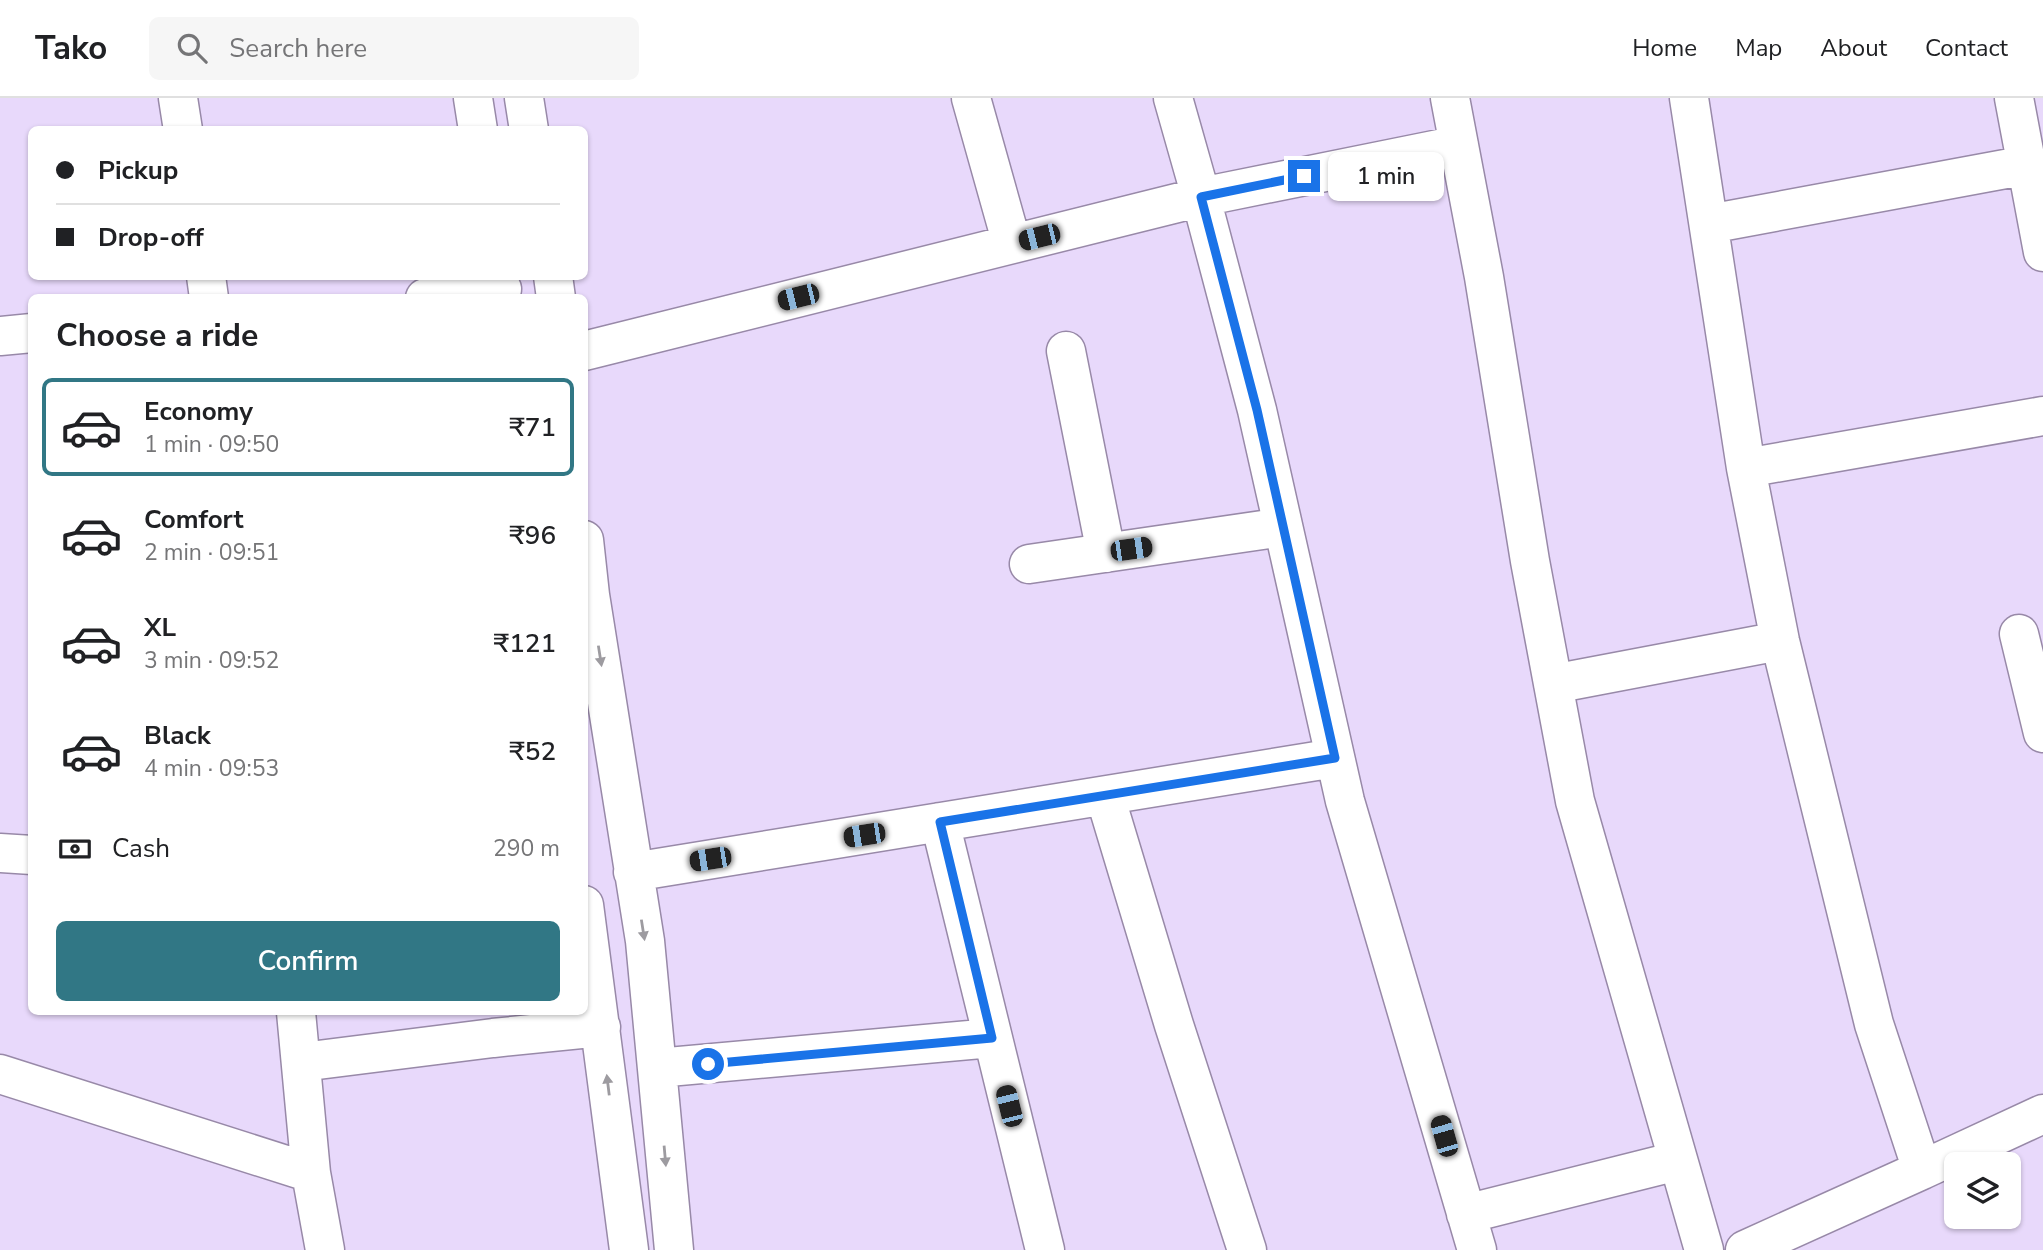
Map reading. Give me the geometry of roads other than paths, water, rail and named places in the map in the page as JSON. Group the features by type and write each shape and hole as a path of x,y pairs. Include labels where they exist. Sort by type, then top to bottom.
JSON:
{"street":[{"path":"178,98 182,126"},
{"path":"473,98 477,126"},
{"path":"524,98 528,126"},
{"path":"971,98 1012,244"},
{"path":"1173,98 1257,410 1345,802 1477,1250"},
{"path":"1450,98 1484,277 1530,561 1575,802 1704,1250"},
{"path":"1689,98 1746,468 1780,640 1874,1024 1922,1170"},
{"path":"2014,98 2043,252"},
{"path":"588,350 1201,197 1459,145"},
{"path":"1709,224 2026,165"},
{"path":"455,294 501,288"},
{"path":"0,336 28,333"},
{"path":"1066,351 1106,553"},
{"path":"1746,468 2043,416"},
{"path":"1029,564 1283,527"},
{"path":"588,577 645,941 674,1250"},
{"path":"2019,634 2040,709"},
{"path":"1553,684 1780,640"},
{"path":"633,872 1335,758"},
{"path":"1105,796 1174,1025 1247,1250"},
{"path":"940,822 1045,1250"},
{"path":"0,853 28,855"},
{"path":"588,934 629,1250"},
{"path":"296,1015 311,1173 325,1250"},
{"path":"302,1062 601,1027"},
{"path":"657,1068 992,1038"},
{"path":"0,1074 311,1173"},
{"path":"1745,1250 2043,1114"},
{"path":"1466,1214 1677,1161"}]}
